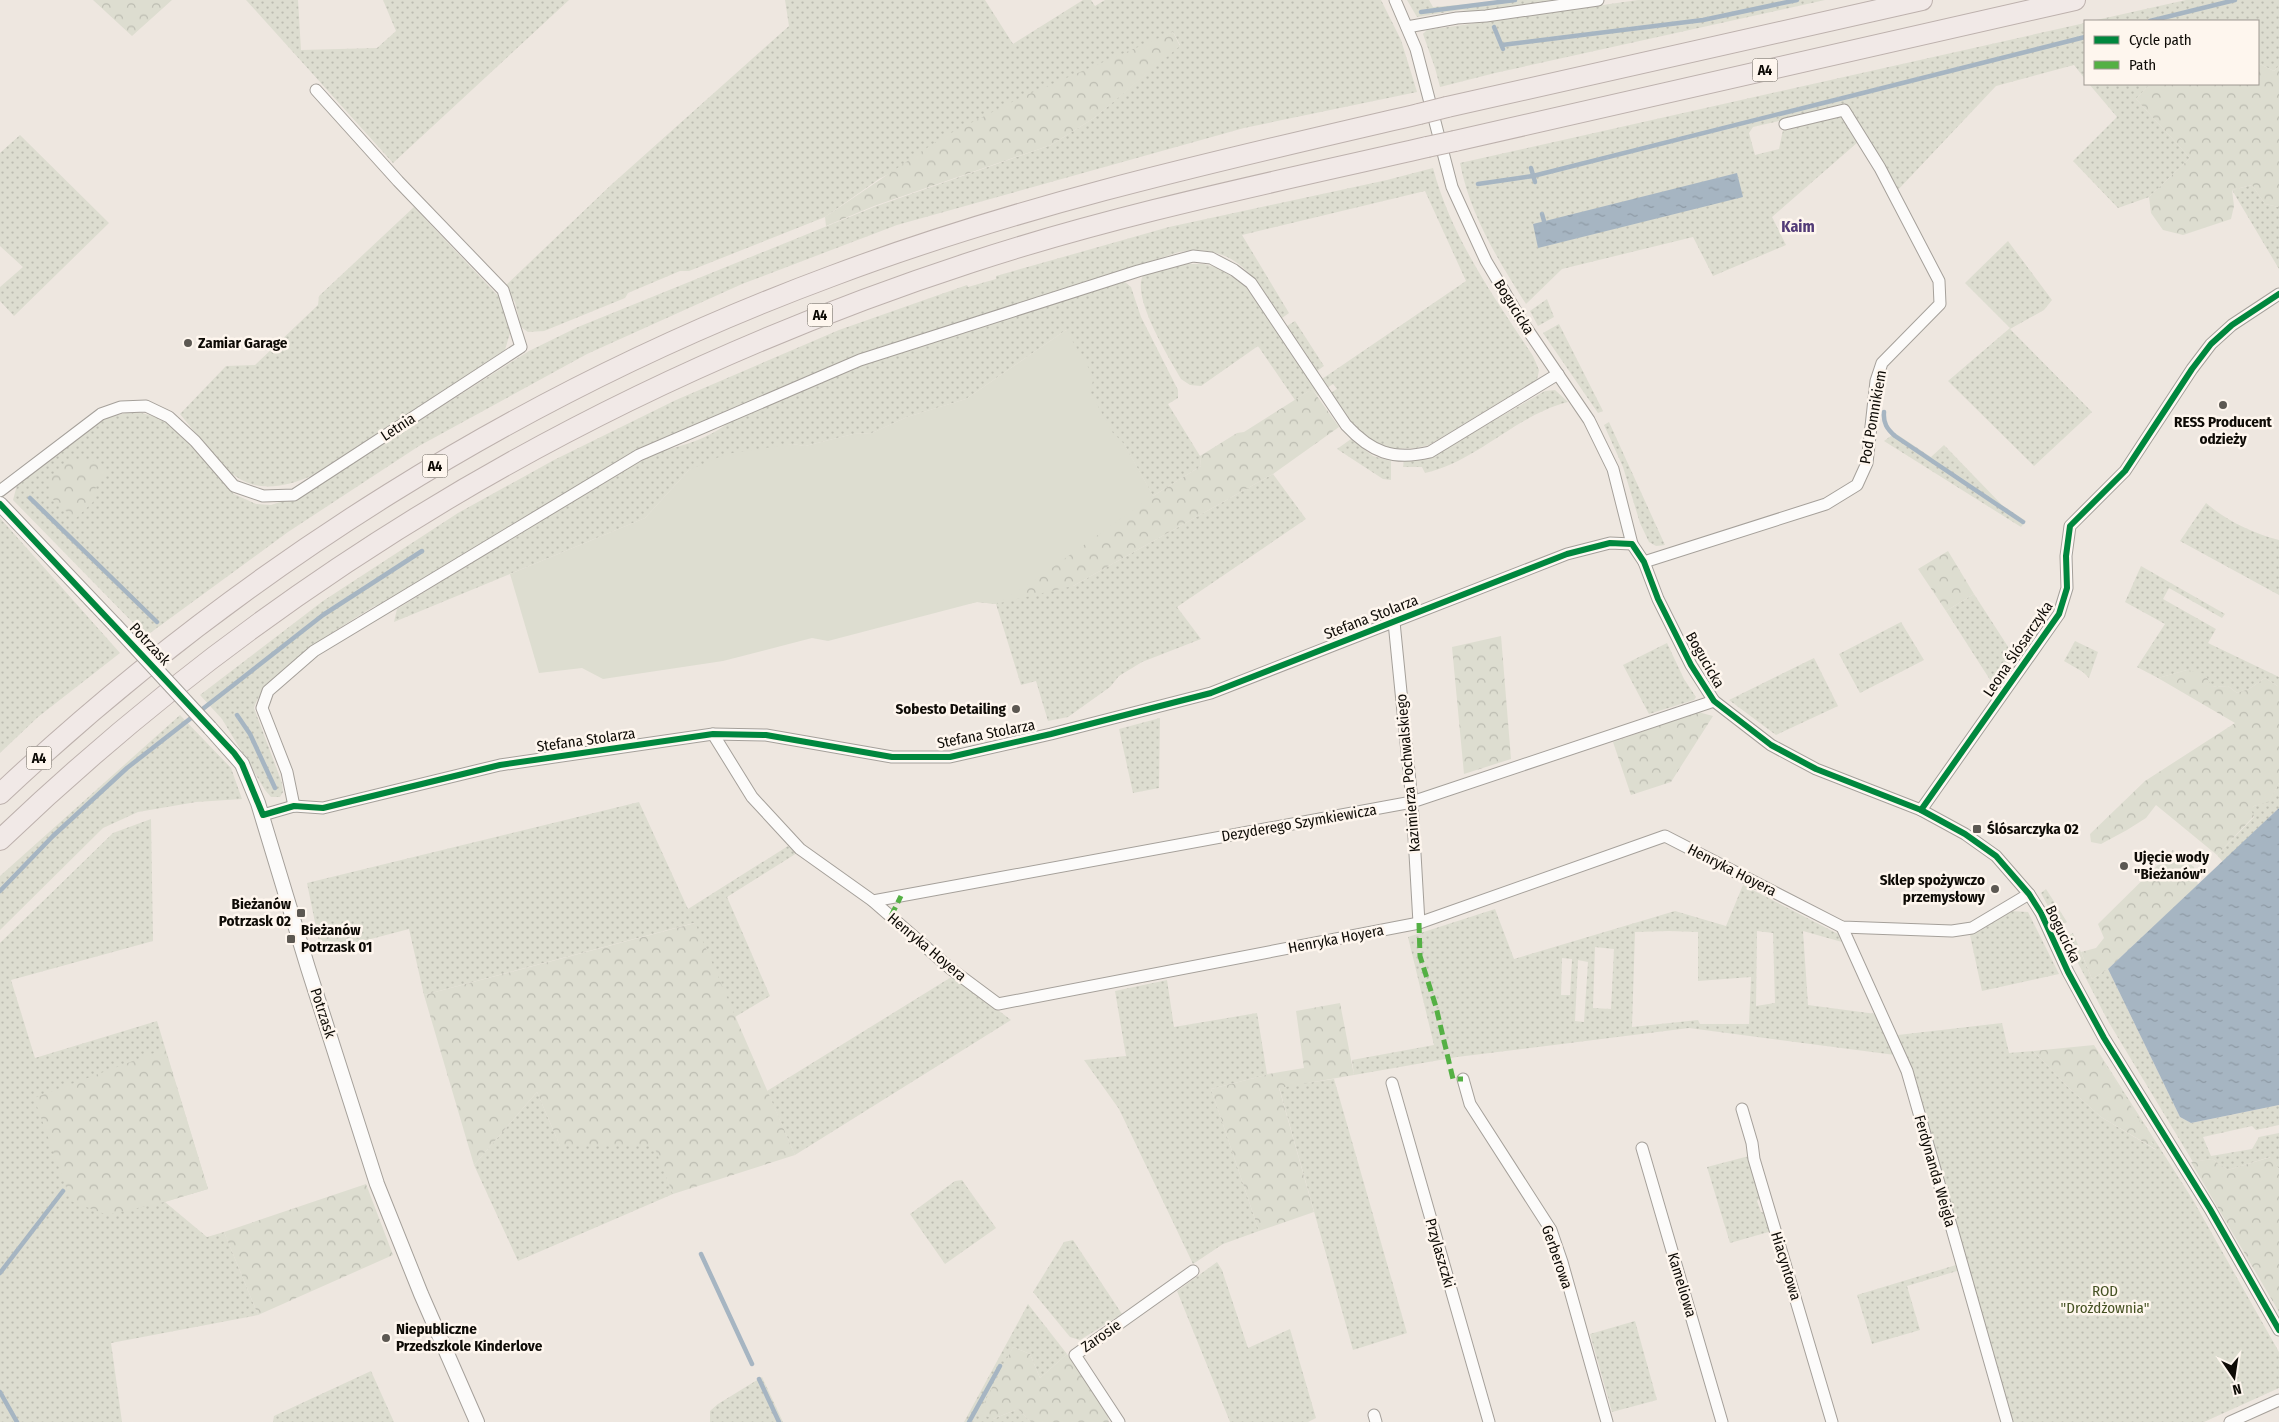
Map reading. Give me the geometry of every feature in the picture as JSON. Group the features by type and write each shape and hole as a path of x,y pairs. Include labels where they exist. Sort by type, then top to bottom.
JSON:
{"highway":[{"name":"A4","path":"0,794 101,704 167,650 311,546 366,509 465,449 552,402 650,353 832,276 997,220 1182,170 1419,114 1922,0"},
{"name":"A4","path":"0,840 60,784 214,655 320,579 385,536 555,436 712,361 808,320 974,261 1160,209 1455,140 2075,0"}],"street":[{"name":"Bogucicka","path":"1395,0 1407,26 1423,72 1452,187 1486,261 1523,323 1589,420 1613,469 1632,544 1644,562 1658,599 1691,665 1714,701 1771,745 1816,769 1921,810 1965,834 1996,856 2029,894 2041,914 2068,972 2104,1038 2210,1209 2279,1330"},
{"path":"1407,26 1598,0"},
{"name":"Letnia","path":"0,492 101,414 121,406 146,406 169,417 234,486 263,496 294,494 521,347 503,290 398,181 316,90"},
{"name":"Pod Pomnikiem","path":"1644,562 1826,504 1857,485 1867,463 1876,380 1882,363 1940,304 1940,281 1880,168 1844,110 1784,124"},
{"path":"294,806 288,772 262,708 268,691 314,651 639,455 860,360 1146,268 1193,256 1211,258 1234,270 1251,283 1346,425 1362,442 1377,450 1393,455 1413,456 1430,452 1558,374"},
{"name":"Leona Ślósarczyka","path":"1921,810 2059,614 2066,597 2068,532 2074,520 2103,494 2133,460 2203,354 2232,325 2279,294"},
{"name":"Potrzask","path":"0,504 115,624 242,764 263,814 308,968 377,1184 420,1294 477,1422"},
{"name":"Stefana Stolarza","path":"263,814 294,806 323,808 500,765 713,734 766,735 892,757 950,757 1051,734 1211,692 1567,554 1610,543 1632,544"},
{"name":"Kazimierza Pochwalskiego","path":"1394,622 1412,802 1419,923"},
{"name":"Dezyderego Szymkiewicza","path":"873,901 1412,802 1714,701"},
{"name":"Henryka Hoyera","path":"713,734 752,797 800,849 873,901 952,969 998,1004 1419,923 1665,836 1842,927 1943,931 1972,928 2029,894"},
{"name":"Ferdynanda Weigla","path":"1842,927 1907,1071 2005,1422"},
{"name":"Gerberowa","path":"1463,1079 1470,1104 1551,1230 1562,1262 1607,1422"},
{"name":"Przylaszczki","path":"1392,1083 1489,1422"},
{"name":"Hiacyntowa","path":"1742,1110 1752,1143 1754,1158 1832,1422"},
{"name":"Kameliowa","path":"1642,1148 1722,1422"},
{"name":"Zarosie","path":"1119,1422 1075,1355 1193,1271"},
{"path":"2230,1422 2279,1400"}],"green space":[{"path":"93,0 172,0 132,36"},
{"path":"246,0 298,0 301,50 377,48 396,31 383,0 569,0 393,163"},
{"path":"785,0 985,0 1013,44 1083,0 1091,0 1095,6 1105,0 1381,0 1401,40 1417,92 1244,128 897,225 742,284 587,354 419,446 288,532 146,636 13,500 17,485 105,418 135,411 163,419 178,431 234,494 256,504 271,505 292,498 342,470 529,351 578,327 874,207 1051,145 1094,118 1180,45 1173,32 879,179 825,217 689,271 680,271 628,293 625,298 544,331 528,332 521,327 515,302 504,287 611,185 789,26"},
{"path":"1407,0 1429,0 1433,7 1515,0 1566,0 1483,12 1460,10 1417,17"},
{"path":"1638,0 1825,0 1495,73 1440,87 1423,34 1427,30"},
{"path":"2186,0 2279,0 2279,66 2274,71 2259,64 2259,20 2096,20"},
{"path":"2084,23 2084,78 2074,65 1996,86 1896,192 1848,105 1753,127 1749,133 1755,155 1779,149 1783,130 1844,115 1858,142 1772,217 1786,245 1713,276 1693,237 1562,269 1526,304 1486,237 1471,201 1460,163"},
{"path":"1173,32 1180,46 1094,118 1051,145 874,206 826,226 825,217 943,137 1022,97"},
{"path":"2259,64 2274,71 2279,66 2279,207 2265,204 2252,185 2232,190 2234,206 2231,219 2183,235 2163,230 2151,213 2149,197 2190,158 2136,99 2149,85 2259,85"},
{"path":"2090,85 2149,85 2136,99 2190,158 2149,197 2118,208 2073,161 2117,117"},
{"path":"20,135 109,223 14,316 0,301 0,287 23,267 0,246 0,153"},
{"path":"1433,168 1441,193 1462,242 1489,289 1533,356 1539,370 1537,380 1429,445 1416,448 1394,449 1375,442 1358,431 1348,421 1330,393 1337,389 1333,384 1327,388 1322,379 1466,281 1425,191 1242,235 1289,313 1282,318 1252,277 1229,258 1215,253 1199,251 1179,252 951,326 635,452 379,606 375,606 344,625 307,651 273,680 261,694 254,708 282,783 283,792 280,797 271,797 265,790 222,719 200,695 323,601 458,513 554,460 676,400 839,330 967,285 968,287 996,279 996,276 1169,227 1387,180"},
{"path":"2252,185 2265,204 2279,207 2279,269 2232,190"},
{"path":"414,207 502,300 510,333 505,350 316,474 290,483 269,486 251,484 236,477 209,451 180,414 226,366 255,365 318,305 319,296"},
{"path":"2008,241 2052,300 2044,310 2010,329 2092,412 2034,466 1948,381 2010,328 1965,283"},
{"path":"1204,264 1218,268 1245,285 1320,394 1318,396 1312,389 1295,400 1258,346 1201,386 1190,385 1181,379 1146,311 1141,283 1144,274 1172,265"},
{"path":"1119,282 1125,282 1131,287 1141,317 1178,390 1178,398 1168,404 1200,456 1201,466 1153,496 1124,444 1073,586 1273,474 1306,519 1177,607 1201,639 1142,662 1119,676 1110,687 1068,717 1048,721 1036,681 1021,685 996,604 977,602 968,604 1090,392 1066,330 966,399 907,417 872,433 853,434 805,446 792,444 689,470 645,518 394,622 397,609 650,453 704,437 723,427 731,420 862,364"},
{"path":"1547,299 1554,317 1538,326 1530,311"},
{"path":"1295,321 1324,366 1317,371 1287,326"},
{"path":"1559,324 1603,411 1598,413 1543,333"},
{"path":"1066,330 1094,377 1090,392 1113,433 1124,444 1153,496 1036,579 996,604 977,602 828,641 812,638 723,661 603,679 582,668 539,673 510,574 645,518 689,470 726,454 792,444 805,446 853,434 872,433 907,417 966,399"},
{"path":"1312,389 1339,427 1273,474 1073,586 996,604 1113,433 1124,444 1153,496 1201,466 1200,456 1237,433 1244,432"},
{"path":"1555,390 1568,402 1549,408 1531,417 1462,459 1425,473 1422,467 1403,467 1404,461 1434,455 1545,391"},
{"path":"1609,422 1665,545 1656,546 1649,542 1640,523 1623,467 1604,425"},
{"path":"1895,433 1931,457 1944,445 2002,505 2026,521 2021,527 1884,441"},
{"path":"1351,439 1373,456 1391,461 1391,480 1383,479 1337,449"},
{"path":"72,459 90,459 106,471 96,486 93,502 75,519 48,495 51,477"},
{"path":"2206,503 2240,526 2279,540 2279,595 2180,541"},
{"path":"0,518 120,653 38,717 0,753"},
{"path":"1948,551 1974,594 1946,611 1918,569"},
{"path":"2141,566 2225,614 2222,618 2169,588 2163,599 2216,629 2208,643 2279,677 2279,687 2265,678 2249,689 2237,693 2228,686 2212,687 2187,670 2158,678 2137,667 2165,624 2125,602"},
{"path":"1974,594 2014,656 1994,686 1946,611"},
{"path":"1901,622 1924,660 1860,693 1839,654"},
{"path":"1501,636 1511,759 1464,774 1452,647"},
{"path":"2075,641 2098,652 2089,678 2083,672 2064,661"},
{"path":"1667,643 1684,679 1696,697 1694,700 1649,714 1623,665"},
{"path":"1814,658 1838,706 1776,735 1729,700"},
{"path":"2187,670 2205,674 2212,687 2228,686 2237,693 2249,689 2265,678 2279,687 2279,783 2269,802 2254,806 2251,810 2254,816 2217,855 2156,805 2146,818 2127,830 2101,844 2091,842 2090,834 2145,781 2235,723 2158,678"},
{"path":"1698,712 1713,716 1671,782 1631,795 1613,742"},
{"path":"180,715 231,768 242,799 196,802 138,812 103,828 0,930 0,876"},
{"path":"1160,718 1159,788 1133,793 1119,729"},
{"path":"2279,783 2279,808 2223,862 2217,855 2254,817 2250,810 2254,806 2269,801"},
{"path":"639,802 688,909 788,846 797,853 727,897 770,996 735,1017 694,923 424,995 409,929 321,952 307,883"},
{"path":"151,819 153,941 11,980 35,1058 157,1021 208,1189 165,1202 207,1237 224,1232 258,1315 111,1343 122,1422 0,1422 0,943 113,833"},
{"path":"2173,850 2194,867 2198,885 2108,969 2092,979 2081,952 2096,948 2104,938 2098,924"},
{"path":"1743,885 1838,934 1842,942 1803,931 1808,1005 1876,1014 1895,1055 1689,1028 1457,1057 1354,1075 1352,1060 1434,1045 1408,937 1495,909 1514,959 1675,911 1726,926","holes":["1757,931 1773,933 1775,1003 1756,1006","1635,932 1698,932 1698,981 1751,977 1749,1024 1700,1024 1698,1020 1632,1027","1595,947 1614,949 1611,1009 1593,1008","1562,958 1572,959 1570,995 1561,995","1578,960 1588,962 1584,1022 1575,1021"]},
{"path":"2046,889 2067,922 2059,927 2041,893"},
{"path":"2012,911 2028,912 2059,974 1982,991 1970,935"},
{"path":"695,923 795,1155 673,1194 654,1146 560,1146 537,1092 474,1165 424,995"},
{"path":"2073,933 2092,979 2108,969 2180,1117 2191,1123 2279,1105 2279,1125 2256,1130 2252,1126 2203,1137 2211,1156 2252,1149 2259,1137 2279,1133 2279,1169 2270,1157 2228,1170 2212,1159 2193,1162 2108,1021 2065,938"},
{"path":"953,976 1011,1020 795,1155 767,1091"},
{"path":"1167,980 1174,1027 1257,1013 1267,1074 1274,1073 1211,1089 1259,1231 1223,1244 1193,1264 1119,1109 1084,1060 1126,1056 1115,991"},
{"name":"ROD \"Drożdżownia\"","path":"1875,993 1898,1035 2002,1023 2009,1053 2033,1051 2101,1117 2156,1150 2094,1045 2193,1200 2279,1352 2279,1388 2204,1422 2010,1422 1955,1226"},
{"path":"1340,1003 1354,1075 1279,1088 1314,1212 1259,1231 1211,1089 1274,1073 1304,1068 1296,1011"},
{"path":"2094,1045 2157,1150 2101,1117 2033,1051"},
{"path":"165,1049 208,1189 164,1202 107,1215 71,1201 34,1098"},
{"path":"1334,1079 1407,1333 1353,1350 1279,1087"},
{"path":"537,1092 560,1146 655,1146 673,1194 518,1261 474,1165"},
{"path":"1749,1156 1761,1197 1757,1201 1761,1212 1766,1213 1772,1231 1730,1243 1707,1167"},
{"path":"2271,1157 2279,1169 2279,1312 2191,1162 2212,1159 2228,1170"},
{"path":"962,1180 996,1228 945,1264 910,1214 955,1181"},
{"path":"366,1184 393,1255 258,1315 224,1232"},
{"path":"1073,1240 1122,1314 1080,1340 1070,1337 1033,1292 1064,1242"},
{"path":"1217,1262 1222,1270 1248,1348 1290,1329 1316,1418 1308,1422 1230,1422 1177,1291"},
{"path":"1956,1265 1957,1271 1907,1286 1920,1330 1872,1344 1857,1295"},
{"path":"1028,1304 1067,1354 1040,1378 1030,1354 1013,1347 999,1378 993,1419 1018,1409 1031,1422 964,1422"},
{"path":"1635,1321 1657,1400 1612,1412 1590,1334"},
{"path":"1013,1347 1030,1354 1040,1378 1067,1354 1107,1413 1109,1422 1031,1422 1018,1409 993,1419 979,1413"},
{"path":"371,1371 394,1422 273,1422 274,1416"},
{"path":"762,1377 783,1422 710,1422 710,1411 718,1404"}],"water":[{"path":"1737,173 1743,197 1538,248 1533,224"},
{"path":"2279,808 2279,1105 2191,1123 2180,1117 2108,969"}],"waterway":[{"path":"1421,12 1515,0"},
{"path":"1502,45 1703,20 1797,0"},
{"path":"2154,20 2235,0"},
{"path":"1494,27 1503,49"},
{"path":"1478,184 1533,176 2084,37"},
{"path":"1531,168 1535,182"},
{"path":"1542,214 1544,221"},
{"path":"1884,412 1886,426 1895,436 2023,522"},
{"path":"30,498 157,622"},
{"path":"0,891 53,836 127,768 323,615 422,551"},
{"path":"237,715 250,734 275,788"},
{"path":"0,1273 63,1191"},
{"path":"701,1254 752,1364"},
{"path":"969,1422 1000,1366"},
{"path":"759,1379 779,1422"},
{"path":"0,1392 17,1422"}],"marked path":[{"path":"891,916 901,896"},
{"path":"1419,923 1420,956 1436,1007 1453,1079 1463,1079"}],"cycle path":[{"path":"1921,810 2059,614 2067,588 2066,556 2070,526 2125,471 2192,369 2211,344 2232,325 2279,294"},
{"path":"0,504 234,753 242,764 263,815 294,806 323,808 500,765 713,734 766,735 892,757 950,757 1051,734 1211,693 1567,554 1610,543 1632,544 1644,562 1658,599 1691,665 1714,701 1771,745 1816,769 1921,810 1965,834 1996,856 2029,894 2041,913 2068,972 2104,1038 2210,1209 2279,1330"}],"place":[{"name":"Zamiar Garage","path":"188,343"},
{"name":"RESS Producent odzieży","path":"2223,405"},
{"name":"Sobesto Detailing","path":"1016,709"},
{"name":"Ślósarczyka 02","path":"1977,829"},
{"name":"Ujęcie wody \"Bieżanów\"","path":"2124,866"},
{"name":"Sklep spożywczo przemysłowy","path":"1995,889"},
{"name":"Bieżanów Potrzask 02","path":"301,913"},
{"name":"Bieżanów Potrzask 01","path":"291,939"},
{"name":"Niepubliczne Przedszkole Kinderlove","path":"386,1338"}],"district":[{"name":"Kaim","path":"1798,226"}]}
